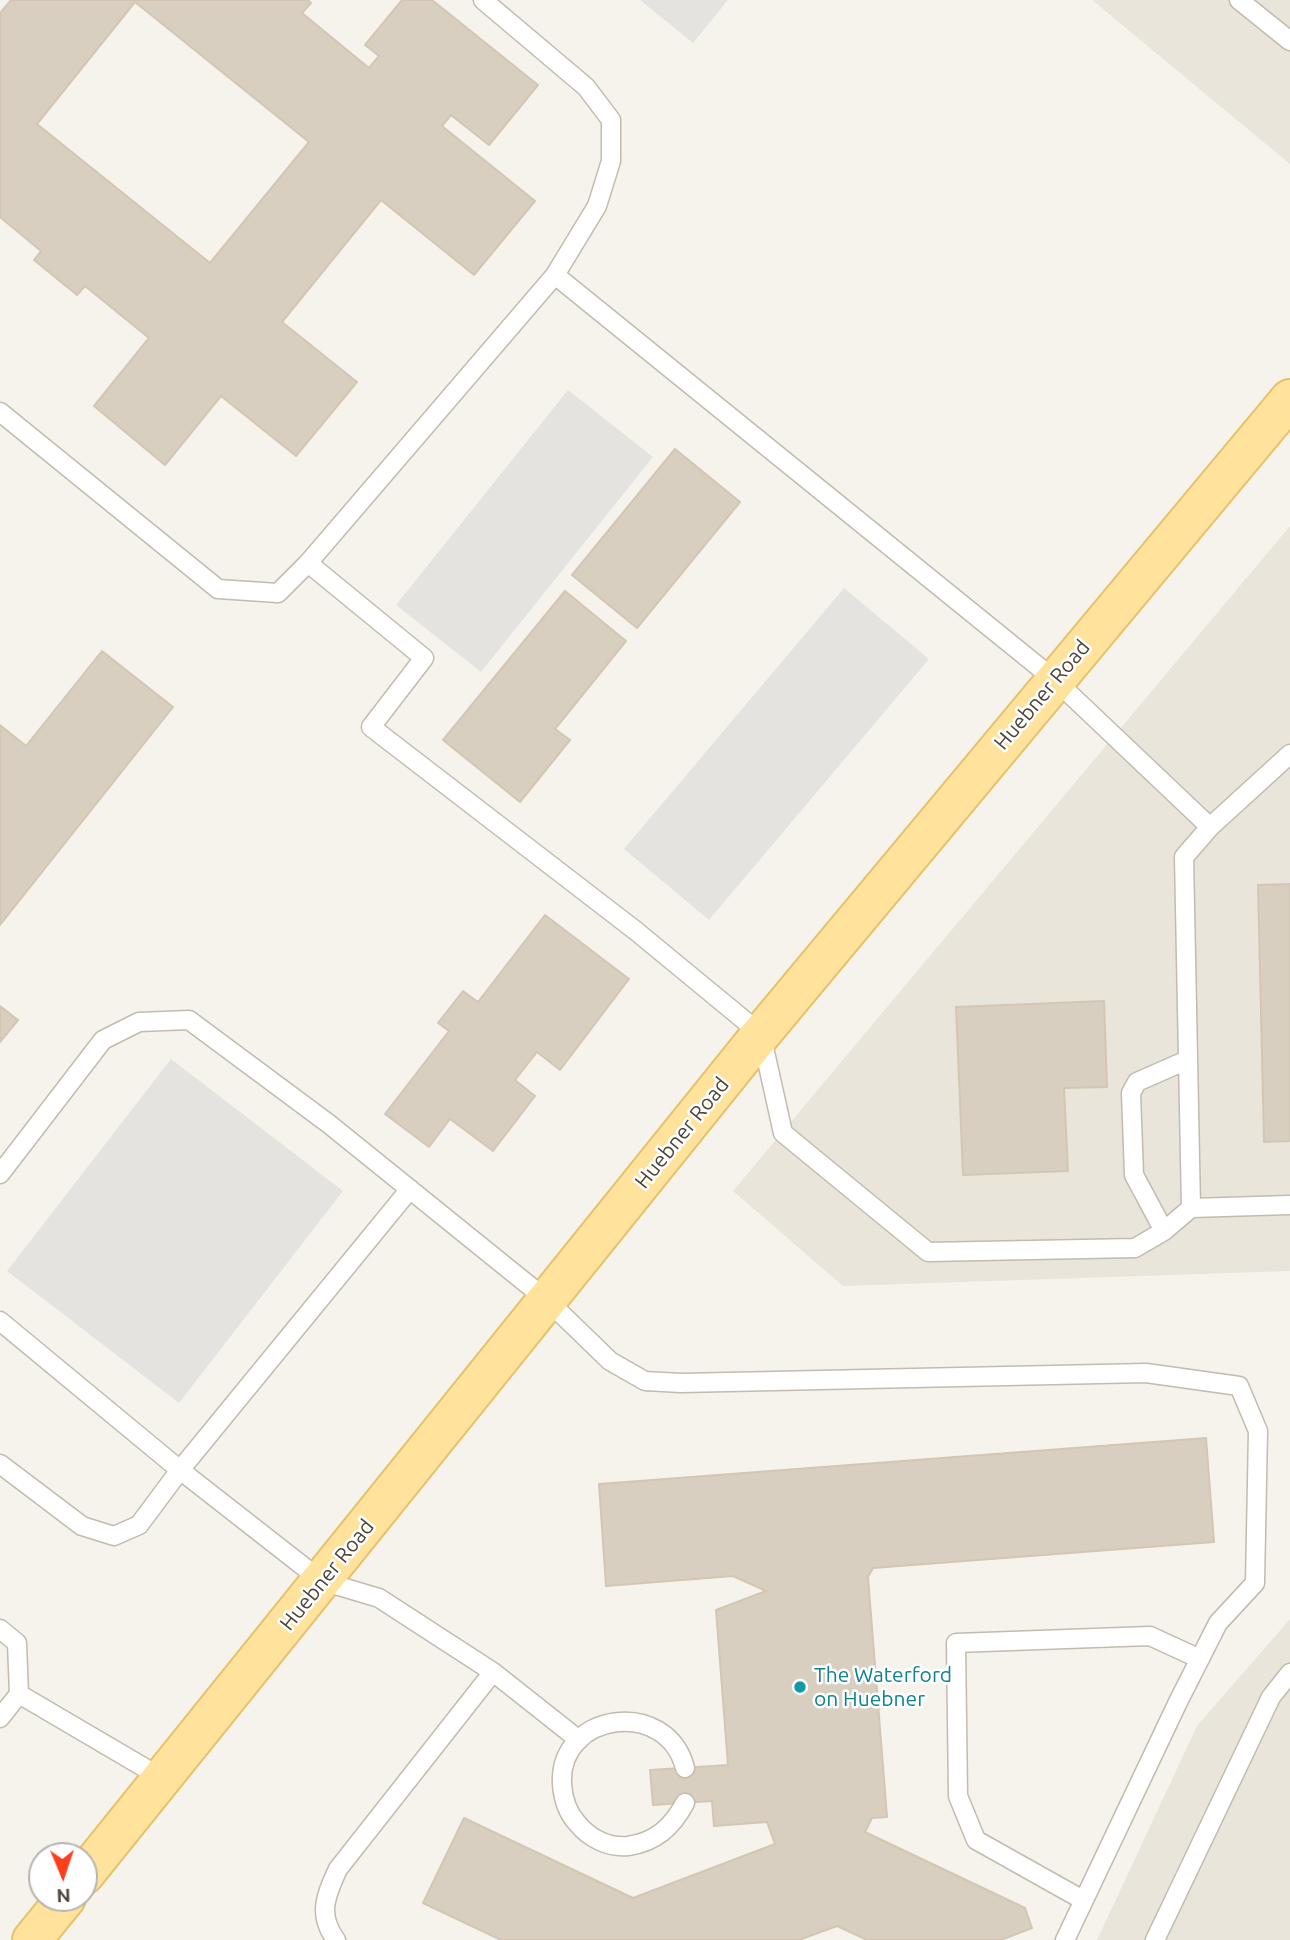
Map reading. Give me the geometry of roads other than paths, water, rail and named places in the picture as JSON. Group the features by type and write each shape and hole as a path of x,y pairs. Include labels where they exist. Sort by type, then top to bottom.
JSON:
{"main road":[{"name":"Huebner Road","path":"98,1858 761,1034 1290,399"},
{"path":"32,1940 55,1912"}],"lane":[{"path":"0,412 218,589 278,593 308,563 555,275 597,206 611,161 611,120 586,87 483,0"},
{"path":"1239,0 1290,41"},
{"path":"555,275 1055,680 1210,827"},
{"path":"308,563 424,658 371,727 636,931 761,1034 783,1133 928,1252 1135,1248 1164,1231 1191,1208 1290,1205"},
{"path":"1191,1208 1184,857 1210,827 1290,754"},
{"path":"0,1174 103,1040 139,1022 189,1020 318,1116 410,1189 547,1300 610,1361 645,1381 681,1383 1146,1373 1238,1386 1258,1432 1255,1583 1218,1623 1065,1940"},
{"path":"1164,1231 1134,1175 1131,1094 1137,1082 1187,1060"},
{"path":"0,1464 82,1526 114,1536 139,1525 180,1470 410,1189"},
{"path":"0,1321 180,1470 322,1581 379,1598 493,1672 579,1740"},
{"path":"0,1629 17,1643 19,1694 0,1718"},
{"path":"1083,1900 976,1840 958,1796 956,1643 1150,1636 1200,1659"},
{"path":"336,1940 326,1927 325,1898 338,1869 493,1672"},
{"path":"1155,1940 1271,1696 1290,1673"},
{"path":"19,1694 162,1778"},
{"path":"685,1768 673,1743 656,1729 637,1722 615,1721 596,1727 579,1740 566,1757 562,1777 563,1797 571,1816 584,1832 602,1842 622,1846 642,1844 661,1835 675,1821 685,1803"}],"place":[{"name":"The Waterford on Huebner","path":"800,1687"}]}
